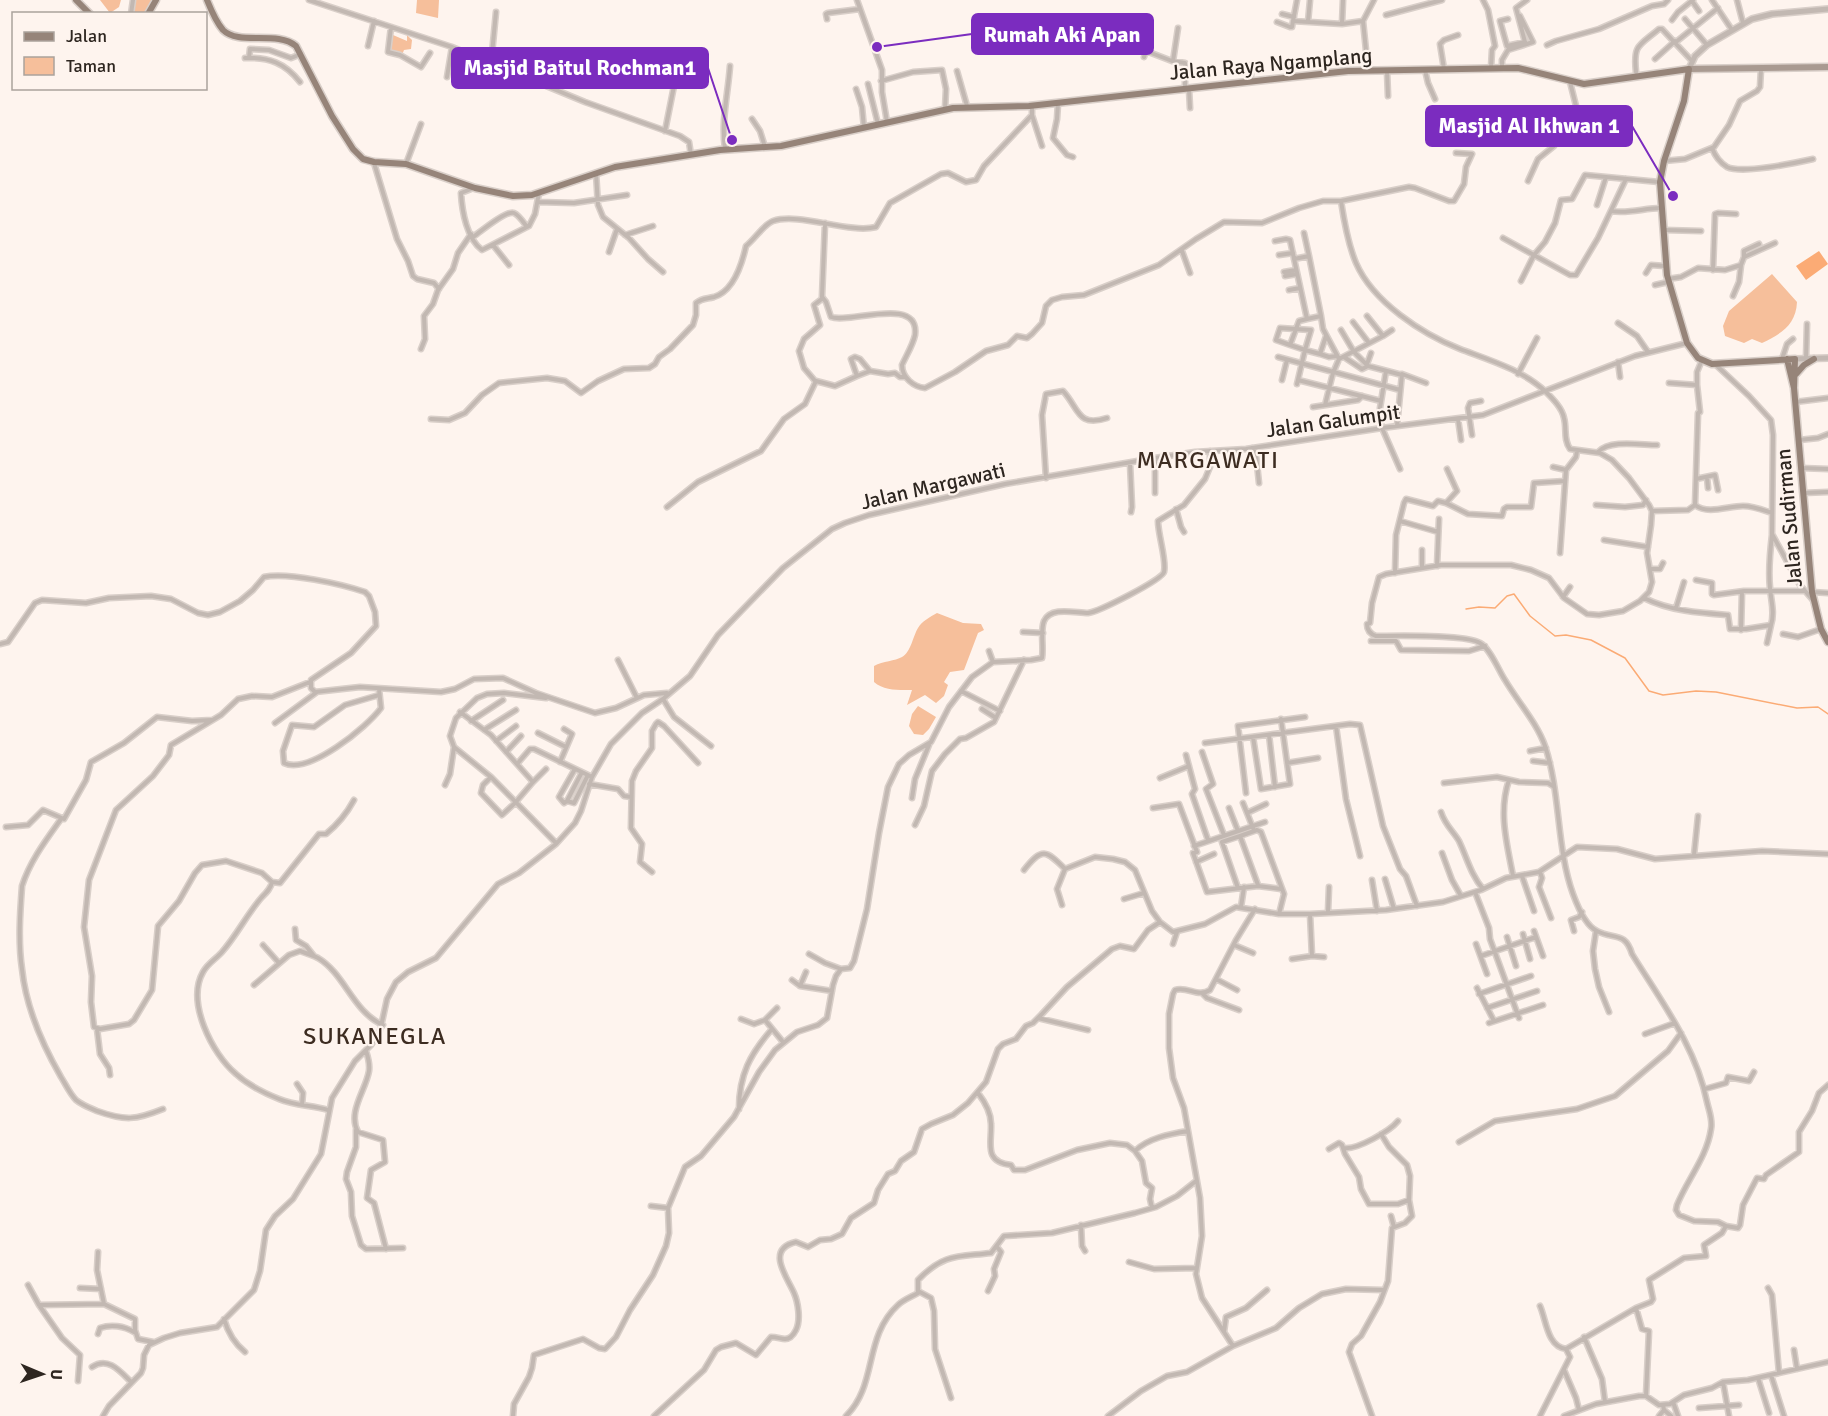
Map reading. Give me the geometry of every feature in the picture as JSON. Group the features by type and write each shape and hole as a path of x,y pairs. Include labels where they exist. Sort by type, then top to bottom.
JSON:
{"main road":[{"path":"76,0 88,12"},
{"path":"207,0 218,23 226,33 286,40 296,46 342,133 361,157 374,162"},
{"path":"1793,375 1795,359 1716,365 1702,360 1687,343 1665,266 1660,182 1664,161 1686,92 1689,69 1828,67"},
{"name":"Jalan Raya Ngamplang","path":"374,162 406,164 475,188 513,196 539,192 627,165 725,150 791,144 967,106 1029,106 1368,70 1508,68 1579,84 1689,69"},
{"path":"1773,359 1793,375"},
{"path":"1784,359 1793,375"},
{"path":"1793,375 1814,359"},
{"name":"Jalan Sudirman","path":"1793,375 1809,591 1814,600 1821,629 1828,642"}],"street":[{"path":"309,0 452,47 585,102 665,131 688,141 691,155"},
{"path":"857,0 882,70 886,122"},
{"path":"1277,22 1292,27 1297,0"},
{"path":"1308,22 1310,0"},
{"path":"1342,24 1343,0"},
{"path":"1368,70 1363,21 1374,0"},
{"path":"1386,15 1442,0"},
{"path":"1483,0 1488,10 1495,46 1492,50 1491,68"},
{"path":"1516,8 1527,0"},
{"path":"1547,45 1556,40 1599,29 1652,6 1664,4 1668,0"},
{"path":"1672,20 1692,0 1699,11"},
{"path":"1712,0 1732,30"},
{"path":"1737,0 1743,23"},
{"path":"1516,8 1525,43"},
{"path":"1508,48 1533,42 1516,8"},
{"path":"1655,59 1718,8"},
{"path":"826,19 828,13 860,9"},
{"path":"1689,69 1692,61 1707,45 1743,23 1762,15 1828,9"},
{"path":"491,64 496,12"},
{"path":"1282,14 1308,22 1342,24 1363,21"},
{"path":"1508,19 1500,21 1508,48 1502,60 1508,68"},
{"path":"1684,19 1707,45"},
{"path":"368,46 374,21"},
{"path":"391,26 388,52 400,55 421,67 430,53"},
{"path":"1173,61 1178,28"},
{"path":"1636,72 1634,55 1636,48 1659,29 1662,29 1692,61"},
{"path":"1444,69 1440,44 1458,34"},
{"path":"1139,44 1146,46 1144,57"},
{"path":"447,77 452,47"},
{"path":"300,82 279,63 258,57 247,58 250,49 269,50 291,58 301,54"},
{"path":"1146,51 1185,63 1190,108"},
{"path":"665,131 680,56"},
{"path":"1251,65 1251,81"},
{"path":"725,150 723,116 730,66"},
{"path":"1664,161 1677,161 1712,148 1729,125 1740,101 1760,87 1761,68"},
{"path":"1425,69 1435,99"},
{"path":"882,81 913,72 942,70 946,89 945,109"},
{"path":"1387,70 1388,96"},
{"path":"957,71 967,106"},
{"path":"1528,181 1538,159 1556,143 1560,123 1576,105 1570,82"},
{"path":"868,84 878,124"},
{"path":"856,89 862,107 860,129"},
{"path":"1058,103 1053,138 1067,155 1073,157"},
{"path":"1029,106 1042,146"},
{"path":"431,419 449,420 465,413 482,395 498,383 547,378 565,381 581,393 598,381 624,369 649,368 693,325 696,303 702,298 714,297 726,291 743,262 746,246 771,221 783,219 873,228 879,223 884,210 890,203 940,174 948,173 966,183 974,181 984,166 1032,115"},
{"path":"752,119 760,131 765,147"},
{"path":"406,164 421,123"},
{"path":"1712,148 1719,160 1726,166 1737,169 1768,167 1813,159"},
{"path":"816,382 820,381 835,386 870,371 896,373 921,388 929,387 986,351 1008,345 1015,337 1030,336 1042,323 1046,306 1052,300 1084,295 1159,265 1183,253 1196,239 1224,222 1265,223 1299,208 1323,201 1341,201 1411,187 1454,201 1464,184 1470,153 1456,153"},
{"path":"374,162 397,239 413,276 434,283 439,289"},
{"path":"596,173 597,199 603,217 663,272"},
{"path":"1521,281 1534,255 1556,223 1561,200 1572,199 1585,175 1660,182"},
{"path":"1597,205 1606,177"},
{"path":"1503,238 1570,275 1576,275 1626,179"},
{"path":"475,188 460,194 464,217 481,250 527,227 535,214 539,192"},
{"path":"538,202 574,203 627,195"},
{"path":"1341,201 1355,261 1376,293 1414,327 1518,374 1542,392 1562,411 1566,442 1570,449 1576,454 1597,453 1616,464 1652,511 1646,547 1651,587 1644,598 1623,610 1595,615 1582,613 1549,578 1516,566 1437,564 1379,577 1367,628 1374,635 1462,638 1480,642 1528,715 1544,748 1548,762 1562,856 1581,914 1596,931 1627,942 1632,954 1681,1033 1705,1089 1711,1130 1700,1161 1679,1200 1676,1210 1680,1216 1701,1222 1718,1222 1736,1228 1740,1225 1744,1202 1761,1178 1799,1152 1799,1132 1812,1111 1819,1093 1828,1085"},
{"path":"1611,211 1635,212 1646,208 1662,208"},
{"path":"421,349 425,339 424,316 434,304 439,289 454,267 458,253 472,236 511,213 514,213 527,227"},
{"path":"1713,270 1715,214 1736,214"},
{"path":"826,224 823,300 831,317 834,319 862,317 884,312 909,318 915,333 902,365 905,377"},
{"path":"625,235 653,226"},
{"path":"609,252 617,229"},
{"path":"1664,230 1701,231"},
{"path":"1304,233 1323,328 1338,357 1325,405"},
{"path":"1275,241 1289,239 1307,318"},
{"path":"1744,256 1775,243"},
{"path":"1733,296 1739,282 1744,251 1759,244"},
{"path":"493,245 509,265"},
{"path":"1183,253 1190,273"},
{"path":"1279,255 1293,253"},
{"path":"1294,259 1310,256"},
{"path":"1646,273 1651,265 1665,266"},
{"path":"1655,285 1681,277 1698,268 1725,270 1741,265"},
{"path":"1285,274 1296,272"},
{"path":"1289,290 1300,288"},
{"path":"816,382 804,368 799,351 804,339 820,325 814,308 815,303 823,300"},
{"path":"1290,345 1299,321 1321,316"},
{"path":"1367,316 1383,336"},
{"path":"1353,322 1369,343"},
{"path":"1618,323 1637,336 1648,352"},
{"path":"1806,359 1807,324"},
{"path":"1323,328 1311,330 1280,328 1276,340 1329,357 1344,357 1392,330"},
{"path":"1311,330 1297,382 1381,401"},
{"path":"1341,330 1354,352 1367,365 1402,375 1404,373 1426,383"},
{"path":"1320,354 1326,336"},
{"path":"1518,374 1537,338"},
{"path":"1784,359 1787,344 1793,339"},
{"path":"1542,392 1618,362 1687,343"},
{"path":"1344,357 1362,369 1367,365 1371,353"},
{"path":"1278,357 1400,390"},
{"path":"857,376 850,362 854,358 860,359 870,371"},
{"path":"1795,359 1828,358"},
{"path":"1281,380 1287,360"},
{"path":"1695,505 1698,413 1700,412 1697,372 1702,360"},
{"path":"1618,362 1620,377"},
{"path":"1716,365 1771,420 1770,591 1773,602 1767,643"},
{"path":"1386,371 1381,401 1382,428 1400,469"},
{"path":"1396,426 1402,375"},
{"path":"667,507 698,482 761,451 784,419 805,404 816,382"},
{"path":"1669,383 1697,385"},
{"path":"1046,478 1042,415 1047,393 1064,392 1076,411 1086,420 1098,421 1107,418"},
{"name":"Jalan Galumpit","path":"1057,476 1155,458 1251,448 1396,426 1469,418 1498,411 1542,392"},
{"path":"1313,407 1358,400 1362,396"},
{"path":"1795,402 1828,398"},
{"path":"1472,435 1467,408 1470,403 1481,401"},
{"path":"1458,419 1461,440"},
{"path":"1798,440 1818,438 1828,434"},
{"path":"1597,453 1601,448 1610,446 1657,445"},
{"path":"1251,448 1256,455 1259,483"},
{"path":"912,798 915,779 929,744 949,707 972,677 993,662 1042,658 1045,621 1053,614 1094,612 1132,594 1162,575 1164,569 1158,521 1184,505 1209,474 1210,451"},
{"path":"1560,553 1566,470 1576,454"},
{"path":"1155,458 1155,493"},
{"path":"1130,463 1131,512"},
{"path":"1554,467 1566,470"},
{"path":"1801,468 1828,469"},
{"path":"1446,503 1457,491 1447,470"},
{"path":"1696,479 1715,475 1719,490"},
{"name":"Jalan Margawati","path":"590,776 611,744 642,713 690,676 709,646 783,568 843,524 869,515 964,495 988,487 1057,476"},
{"path":"1707,477 1708,488"},
{"path":"1395,572 1395,540 1407,499 1433,506 1438,501 1468,514 1502,516 1507,507 1532,507 1534,483 1565,481"},
{"path":"1803,493 1828,492"},
{"path":"1596,506 1640,506 1645,502"},
{"path":"1695,505 1708,509 1744,506 1772,513"},
{"path":"1652,511 1688,510 1695,505"},
{"path":"1176,509 1180,527 1184,532"},
{"path":"1437,564 1438,519"},
{"path":"1400,521 1438,532"},
{"path":"1772,534 1809,591"},
{"path":"1604,540 1646,547"},
{"path":"1422,550 1422,566"},
{"path":"1650,569 1660,569 1663,563"},
{"path":"0,644 8,642 36,603 42,600 86,603 109,598 151,596 171,599 198,613 208,615 220,612 240,601 253,590 261,579 274,575 325,582 365,592 375,612 376,626 351,653 310,682 272,697 252,696 238,699 213,720 171,746 168,757 153,776 117,807 99,848 95,868 89,880 84,927 92,976 91,1002 94,1027 97,1029 100,1054 109,1068 110,1075"},
{"path":"1696,580 1712,582 1712,594 1714,595 1770,591 1828,593"},
{"path":"1676,608 1684,582"},
{"path":"1564,596 1570,587"},
{"path":"1741,630 1742,592"},
{"path":"1644,598 1700,613 1728,615 1729,628 1741,630 1771,625"},
{"path":"1783,634 1798,637 1821,629"},
{"path":"1023,632 1043,633"},
{"path":"1371,641 1396,641 1401,650 1470,651 1482,647"},
{"path":"989,651 993,662"},
{"path":"618,660 637,698"},
{"path":"915,825 924,806 930,776 941,758 961,738 966,738 990,725 996,718 1024,660"},
{"path":"310,682 312,690 318,692 360,687 441,692 474,679 503,678 550,698 596,713 616,708 648,694 671,692"},
{"path":"379,689 382,705 374,718 331,752 296,765 284,763 283,751 292,725 314,727 345,705 379,695"},
{"path":"961,691 1000,711"},
{"path":"276,723 318,692"},
{"path":"550,698 504,693 487,694 477,698 460,712 450,733 450,739 454,747 491,777 556,844"},
{"path":"663,699 674,717 711,746"},
{"path":"471,721 503,700"},
{"path":"484,730 516,710"},
{"path":"982,710 996,718"},
{"path":"460,712 496,741 533,782"},
{"path":"163,1109 137,1118 116,1118 76,1100 55,1066 31,1012 21,968 22,886 36,855 61,819 65,817 86,780 92,762 124,743 157,717 192,721 213,720"},
{"path":"1246,793 1237,727 1240,724 1305,717"},
{"path":"1253,737 1261,789 1290,784 1281,719"},
{"path":"652,872 640,862 642,844 630,828 631,797 634,774 651,749 652,731 657,723 664,726 698,763"},
{"path":"1205,743 1350,724 1361,726 1383,826 1417,906"},
{"path":"496,741 516,726"},
{"path":"1336,726 1349,814 1360,856"},
{"path":"560,762 572,734 564,729"},
{"path":"538,733 566,747"},
{"path":"1269,735 1275,787"},
{"path":"506,752 521,736"},
{"path":"809,954 842,969 848,969 853,964 867,909 879,833 891,779 902,760 929,744"},
{"path":"445,785 450,774 454,747"},
{"path":"1530,751 1544,748"},
{"path":"517,764 532,749 590,776"},
{"path":"1202,752 1213,784 1206,789 1224,835"},
{"path":"1186,755 1195,789 1192,794 1208,840"},
{"path":"1287,762 1318,758"},
{"path":"1533,761 1548,762"},
{"path":"1160,778 1189,766"},
{"path":"491,777 483,785 481,793 498,813 504,814 546,769"},
{"path":"575,769 559,797 564,803 567,801 574,803 590,776"},
{"path":"567,801 582,772"},
{"path":"39,1305 104,1304 135,1319 135,1332 138,1339 153,1342 180,1333 214,1328 224,1319 254,1290 260,1271 266,1230 275,1216 293,1199 321,1154 328,1110 338,1088 382,1025 387,999 396,982 408,972 436,958 498,884 519,873 556,844 575,823 581,811 590,776"},
{"path":"1444,783 1497,777 1519,782 1553,785"},
{"path":"1509,780 1505,794 1503,820 1513,876"},
{"path":"589,784 617,789 631,797"},
{"path":"97,1029 129,1024 134,1020 152,990 158,926 179,901 202,865 226,861 262,873 272,882 280,883 310,843 319,834 326,834 331,830 354,800"},
{"path":"1243,802 1253,828"},
{"path":"1153,808 1179,804 1197,852 1193,853 1207,892 1258,886 1281,889"},
{"path":"1247,813 1266,804"},
{"path":"1229,808 1238,831"},
{"path":"6,827 28,825 43,810 61,819"},
{"path":"1442,812 1445,824 1460,843 1471,872 1483,889"},
{"path":"1694,855 1698,816"},
{"path":"1194,846 1253,828 1265,822"},
{"path":"1238,888 1222,843 1257,830 1261,831 1284,896 1279,914"},
{"path":"1240,836 1258,886"},
{"path":"1062,905 1057,889 1065,869 1092,857 1120,860 1132,867 1152,910 1160,922 1172,932 1205,924 1231,909 1241,907 1279,914 1377,911 1461,897 1513,876 1540,872 1576,847 1617,849 1655,859 1762,851 1828,854"},
{"path":"1024,870 1031,861 1044,853 1051,855 1065,869"},
{"path":"1442,853 1461,897"},
{"path":"1196,862 1214,854"},
{"path":"1540,872 1542,878 1538,886 1551,918"},
{"path":"1522,876 1534,910"},
{"path":"1385,879 1394,909"},
{"path":"1371,880 1377,911"},
{"path":"272,882 270,888 248,914 222,952 203,971 197,994 198,1010 205,1029 226,1065 236,1075 259,1090 282,1100 328,1110"},
{"path":"1241,907 1244,887"},
{"path":"1328,912 1329,887"},
{"path":"1124,899 1144,892"},
{"path":"1475,892 1518,1016"},
{"path":"1202,993 1210,990 1255,909"},
{"path":"1310,914 1312,956"},
{"path":"1574,931 1571,920 1581,914"},
{"path":"654,1416 704,1370 716,1350 721,1347 736,1343 756,1355 771,1337 785,1339 792,1336 796,1329 798,1312 794,1293 780,1267 781,1254 785,1247 796,1242 808,1247 820,1240 831,1239 842,1234 853,1216 876,1201 878,1190 888,1174 895,1171 901,1161 914,1152 922,1130 953,1115 978,1093 986,1082 996,1051 1004,1044 1016,1039 1053,1000 1115,946 1134,949 1148,930 1160,922"},
{"path":"295,929 297,940 306,946 314,957"},
{"path":"1173,944 1177,931"},
{"path":"1534,931 1543,956"},
{"path":"1596,931 1593,950 1595,969 1609,1012"},
{"path":"1523,934 1530,959"},
{"path":"1507,937 1516,966"},
{"path":"1481,956 1536,937"},
{"path":"1476,944 1487,974"},
{"path":"262,945 279,963"},
{"path":"1234,945 1253,953"},
{"path":"254,985 279,963 294,952 300,951 322,962 337,976 356,1003 371,1016 372,1020 382,1025"},
{"path":"1292,959 1324,957"},
{"path":"513,1416 514,1403 529,1377 533,1356 536,1352 551,1350 583,1339 605,1349 616,1337 653,1275 666,1246 669,1233 668,1208 687,1164 701,1156 739,1110 759,1072 775,1050 797,1032 825,1021 829,1015 836,976 842,969"},
{"path":"800,986 806,972"},
{"path":"1531,976 1478,991 1492,1022 1518,1016 1543,1005"},
{"path":"1216,979 1237,990"},
{"path":"792,980 800,986 832,991"},
{"path":"1233,1346 1202,1298 1196,1268 1202,1236 1200,1198 1184,1108 1170,1064 1169,1014 1175,990 1183,988 1202,993 1207,998 1239,1010"},
{"path":"1486,1008 1537,991"},
{"path":"741,1019 754,1024 765,1020 777,1008"},
{"path":"1038,1018 1088,1030"},
{"path":"765,1020 783,1042"},
{"path":"1645,1034 1675,1023"},
{"path":"739,1110 741,1083 747,1064 756,1047 772,1029"},
{"path":"1459,1142 1495,1121 1579,1109 1615,1096 1668,1051 1681,1033"},
{"path":"366,1050 370,1069 356,1112 356,1147 346,1175 347,1186 351,1192 352,1216 362,1247 403,1248"},
{"path":"1705,1089 1726,1083 1728,1077 1749,1081 1754,1072"},
{"path":"297,1084 303,1093 302,1105"},
{"path":"978,1093 992,1122 990,1149 1000,1163 1011,1165 1014,1170 1026,1170 1077,1150 1107,1143 1127,1145 1135,1150 1142,1161 1146,1183 1152,1188 1150,1199 1152,1208"},
{"path":"1344,1148 1351,1149 1381,1134 1392,1128 1398,1121"},
{"path":"356,1130 383,1140 386,1162 371,1170 367,1198 374,1203 386,1249"},
{"path":"1135,1150 1162,1136 1188,1131"},
{"path":"1381,1134 1388,1146 1407,1166 1410,1179 1411,1217 1405,1223 1394,1227"},
{"path":"1329,1149 1339,1143 1344,1148 1345,1154 1358,1174 1361,1189 1369,1204 1398,1204 1409,1200"},
{"path":"846,1416 864,1392 874,1342 879,1330 897,1305 918,1293 918,1280 940,1262 955,1256 991,1253 1005,1236 1052,1233 1152,1208 1182,1193 1196,1181"},
{"path":"651,1206 668,1208"},
{"path":"1372,1416 1348,1352 1352,1344 1361,1336 1378,1307 1388,1281 1394,1227 1391,1216"},
{"path":"1081,1225 1082,1246 1085,1251"},
{"path":"1566,1349 1653,1300 1649,1280 1684,1258 1706,1256 1704,1245 1722,1233 1726,1226"},
{"path":"988,1292 1001,1252 997,1247"},
{"path":"98,1252 98,1270 104,1304"},
{"path":"1129,1263 1154,1269 1196,1268"},
{"path":"28,1285 65,1342 80,1355 78,1381"},
{"path":"80,1288 101,1289"},
{"path":"1768,1288 1772,1295 1779,1373"},
{"path":"1108,1416 1141,1391 1164,1378 1187,1372 1233,1346 1276,1328 1299,1308 1322,1294 1346,1289 1383,1290"},
{"path":"1224,1333 1226,1317 1246,1308 1267,1290"},
{"path":"918,1291 931,1298 937,1360 951,1398"},
{"path":"1540,1306 1555,1343 1566,1349 1570,1356 1540,1416"},
{"path":"1636,1308 1642,1329 1649,1331 1646,1396"},
{"path":"224,1319 233,1341 244,1352"},
{"path":"98,1334 99,1329 106,1326 127,1328 135,1332"},
{"path":"1584,1337 1602,1379 1605,1402"},
{"path":"103,1416 143,1368 146,1350 153,1342"},
{"path":"1794,1350 1797,1369"},
{"path":"1659,1416 1663,1408 1684,1395 1712,1388 1724,1382 1758,1378 1828,1362"},
{"path":"93,1367 101,1363 111,1364 131,1382"},
{"path":"1563,1369 1579,1410"},
{"path":"1771,1375 1784,1416"},
{"path":"1758,1378 1769,1413"},
{"path":"1724,1382 1729,1416"},
{"path":"1564,1416 1605,1402 1646,1396 1671,1416"},
{"path":"1673,1402 1678,1416"},
{"path":"1699,1408 1739,1404"}],"green space":[{"path":"100,0 121,0 119,7 109,12"},
{"path":"136,0 154,0 148,12 133,12"},
{"path":"417,0 439,0 438,18 416,13"},
{"path":"392,27 394,28 393,35 407,41 407,35 412,40 411,49 404,50 402,55 389,51"},
{"path":"1772,274 1797,302 1794,317 1790,323 1781,332 1762,343 1752,339 1744,343 1725,336 1723,326 1729,311"},
{"path":"937,613 963,623 981,624 984,630 978,633 964,670 950,672 944,682 948,685 944,696 936,703 925,695 907,705 912,690 892,689 878,685 874,682 874,666 905,655 916,631 926,619"},
{"path":"918,706 936,717 923,735 914,734 909,726 912,714"}],"shaded area":[{"path":"1819,251 1828,264 1806,280 1796,266"}],"waterway":[{"path":"1466,609 1495,608 1507,596 1514,594 1530,616 1555,636 1566,635 1591,640 1625,658 1649,691 1663,695 1696,691 1716,692 1797,708 1818,707 1828,714"}],"place":[{"name":"Rumah Aki Apan","path":"877,47"},
{"name":"Masjid Baitul Rochman1","path":"732,140"},
{"name":"Masjid Al Ikhwan 1","path":"1673,196"}],"district":[{"name":"MARGAWATI","path":"1208,460"},
{"name":"SUKANEGLA","path":"375,1036"}]}
